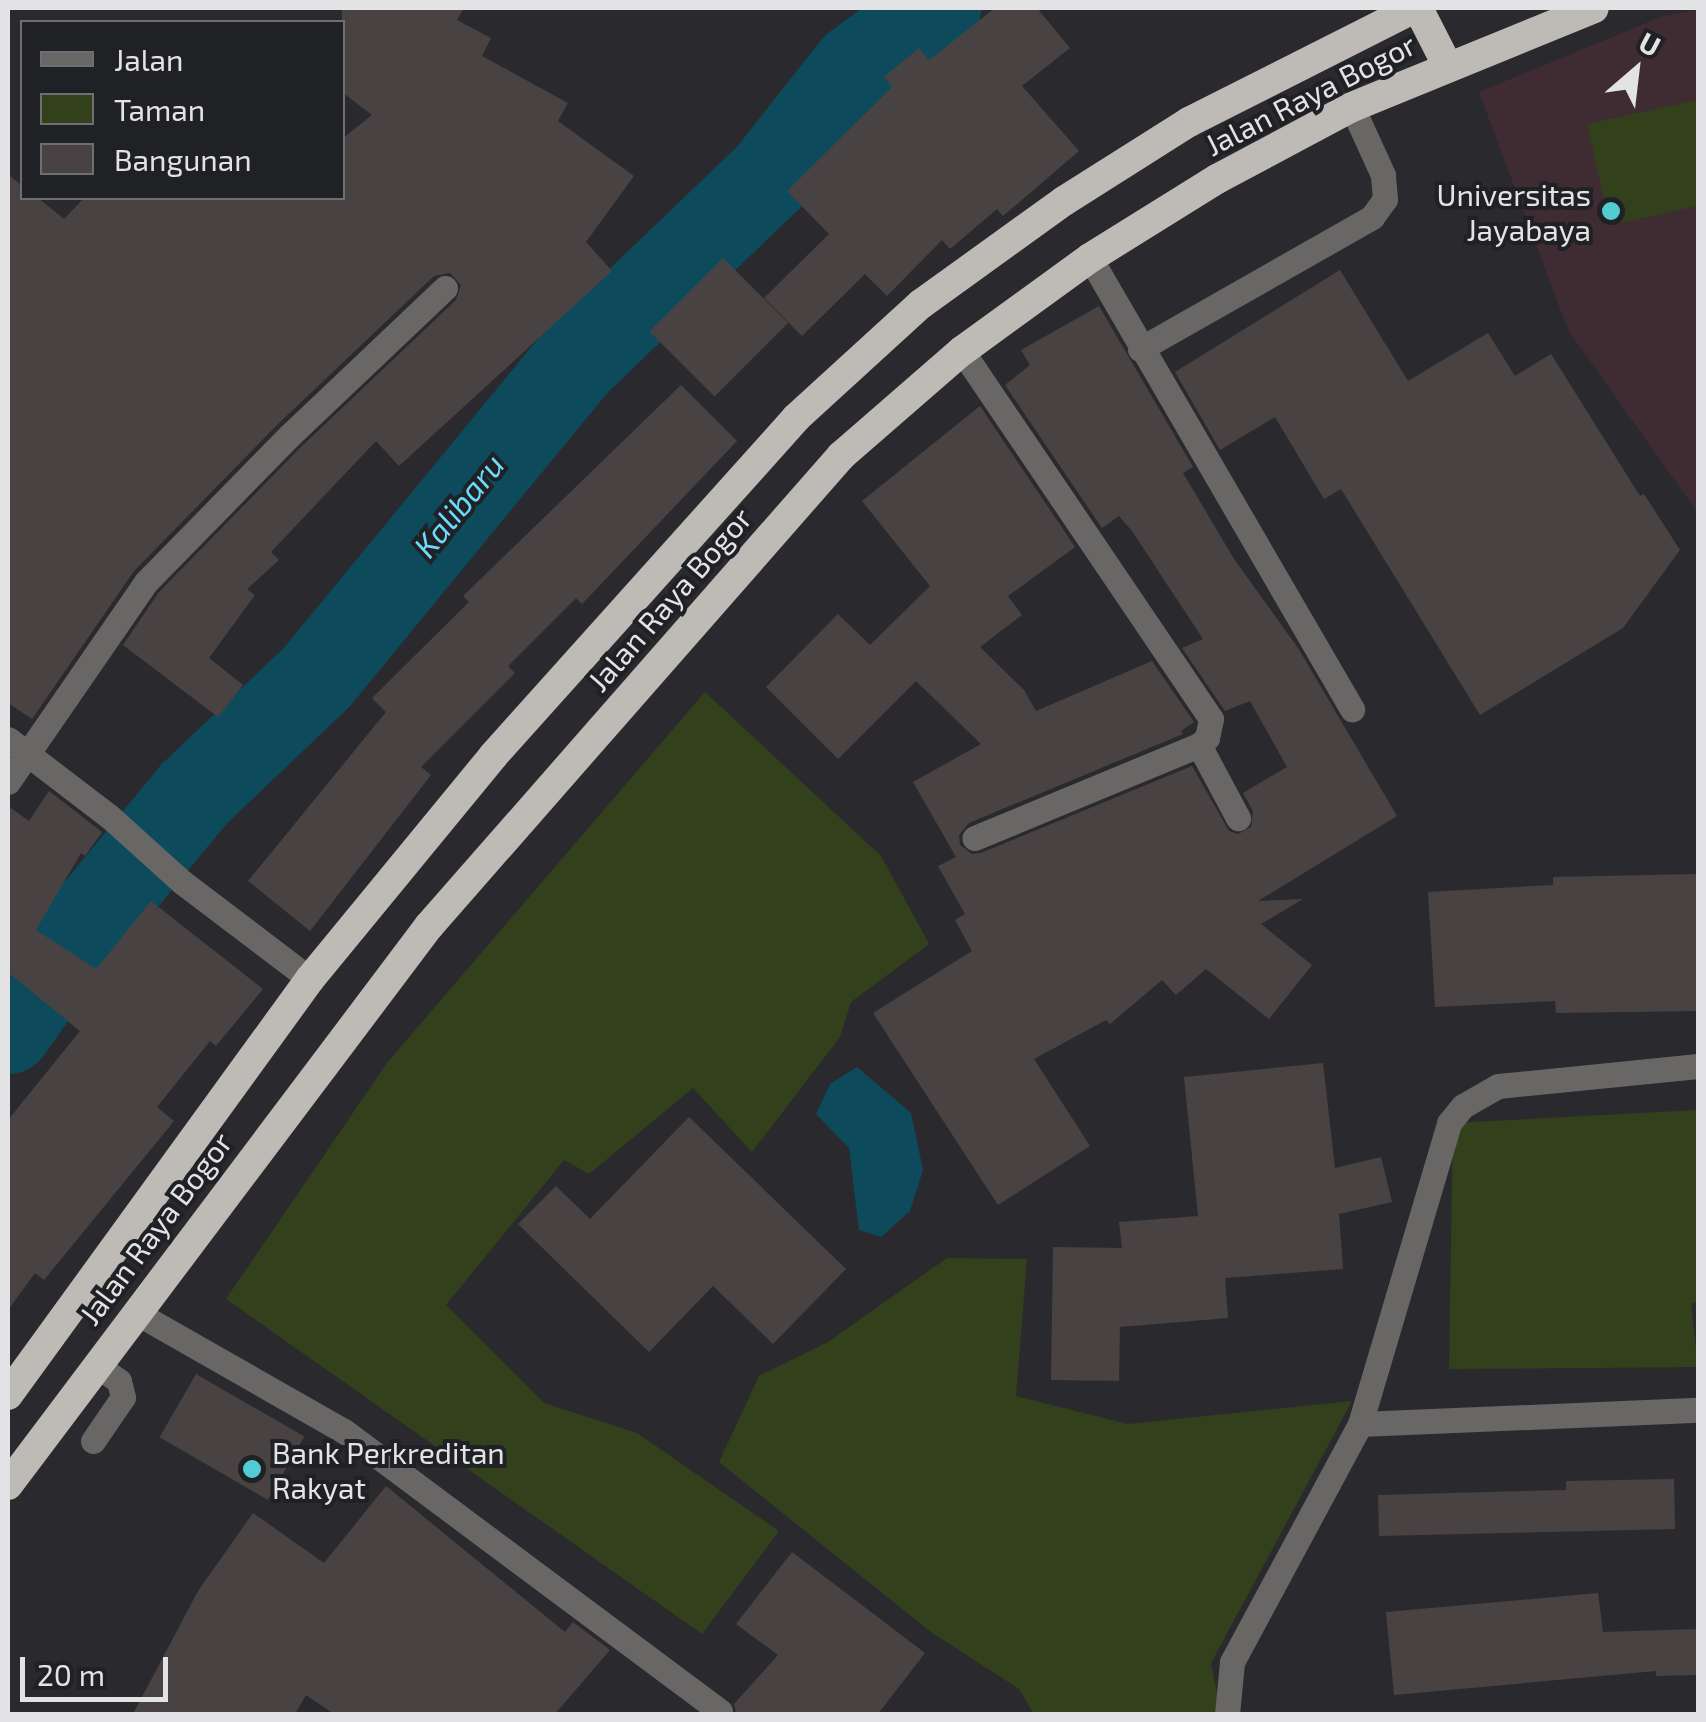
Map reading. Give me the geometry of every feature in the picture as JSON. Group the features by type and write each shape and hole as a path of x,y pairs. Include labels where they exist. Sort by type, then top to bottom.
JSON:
{"highway":[{"path":"1417,8 1446,65"},
{"name":"Jalan Raya Bogor","path":"8,1395 310,979 493,756 796,418 921,304 1064,201 1189,122 1417,8"},
{"name":"Jalan Raya Bogor","path":"8,1484 429,926 841,456 962,351 1090,258 1217,179 1352,108 1446,65 1594,8"}],"street":[{"path":"1140,350 1372,217 1385,199 1384,175 1352,108"},
{"path":"1090,258 1352,709"},
{"path":"8,782 18,746 146,582 289,436 446,288"},
{"path":"962,351 1209,711 1211,730 1199,745 975,838"},
{"path":"1199,745 1238,818"},
{"path":"18,746 110,817 182,882 310,979"},
{"path":"1227,1714 1232,1662 1360,1424 1449,1123 1463,1106 1498,1086 1698,1066"},
{"path":"135,1312 344,1431 720,1710"},
{"path":"93,1441 123,1397 119,1381 96,1365"},
{"path":"1360,1424 1698,1410"}],"shaded area":[{"name":"Universitas Jayabaya","path":"1698,10 1698,513 1568,330 1479,92 1663,16"}],"green space":[{"path":"1698,100 1698,206 1610,225 1587,124"},
{"path":"705,692 881,856 929,944 851,1002 840,1037 752,1152 693,1088 589,1174 564,1160 446,1305 544,1403 637,1433 779,1531 702,1634 226,1299 387,1063"},
{"path":"1698,1110 1698,1302 1691,1304 1698,1367 1449,1369 1453,1123"},
{"path":"947,1258 1027,1259 1016,1396 1128,1424 1352,1401 1211,1663 1221,1714 1034,1714 1019,1689 931,1632 719,1462 759,1376 828,1342"}],"water":[{"path":"857,1067 911,1113 923,1170 910,1211 881,1237 859,1230 849,1148 816,1114 830,1084"}],"building":[{"path":"342,8 464,8 457,20 491,38 482,56 568,103 558,121 634,176 586,242 612,271 399,466 376,441 271,552 279,560 247,589 255,595 209,658 243,685 218,717 123,645 159,592 300,448 456,300 461,285 450,273 434,276 278,424 134,571 32,719 8,703 8,174 20,184 20,200 40,200 64,219 82,200 345,200 345,137 372,115 345,94"},
{"path":"995,8 1037,8 1070,48 1022,86 1079,151 1003,216 997,209 950,249 942,240 887,296 865,274 802,336 764,298 829,234 787,191 892,87 884,77 919,48 929,60"},
{"path":"723,258 788,323 715,397 649,332"},
{"path":"1340,270 1408,381 1488,333 1515,376 1551,354 1640,496 1644,494 1680,550 1623,628 1480,715 1341,489 1324,499 1275,417 1220,450 1175,372"},
{"path":"1099,306 1193,467 1183,473 1234,559 1298,648 1397,816 1258,901 1303,899 1261,924 1312,965 1269,1019 1206,969 1176,995 1162,980 1110,1024 1106,1020 1034,1059 1090,1146 998,1205 873,1013 972,951 955,920 965,914 938,866 956,857 913,782 981,744 916,681 838,759 766,687 838,614 870,645 930,586 862,501 980,406 1075,547 1008,596 1022,615 980,647 1024,690 1036,711 1152,661 1194,722 1181,731 1183,734 969,823 959,835 960,845 972,854 981,853 1192,766 1229,831 1238,834 1251,827 1253,811 1243,793 1287,767 1250,701 1225,711 1182,648 1203,639 1132,531 1119,516 1102,528 1005,385 1030,365 1021,350"},
{"path":"681,385 737,441 582,604 576,598 508,666 515,673 421,767 431,775 310,931 248,881 386,712 372,698 469,602 463,596"},
{"path":"49,791 102,832 85,856 81,853 36,930 96,969 151,901 263,989 216,1046 210,1041 157,1107 174,1121 44,1280 35,1273 8,1310 8,1120 80,1031 10,974 8,979 8,806 29,821"},
{"path":"1698,874 1698,1011 1556,1013 1555,1001 1435,1007 1428,892 1553,885 1553,877"},
{"path":"1323,1063 1335,1168 1381,1157 1392,1202 1339,1214 1343,1269 1225,1278 1228,1318 1120,1327 1119,1381 1051,1380 1053,1247 1122,1248 1119,1222 1198,1216 1184,1077"},
{"path":"689,1117 846,1269 773,1344 713,1286 649,1352 518,1224 556,1186 590,1219"},
{"name":"Bank Perkreditan Rakyat","path":"196,1374 304,1436 268,1500 160,1437"},
{"path":"1674,1479 1675,1529 1379,1536 1378,1495 1566,1490 1566,1481"},
{"path":"386,1486 565,1632 573,1622 610,1650 555,1714 334,1714 306,1695 295,1714 133,1714 198,1591 253,1513 324,1563"},
{"path":"792,1552 925,1653 878,1714 736,1714 734,1704 778,1655 736,1624"},
{"path":"1598,1593 1603,1632 1698,1629 1698,1675 1656,1676 1656,1671 1394,1695 1386,1612"}],"waterway":[{"name":"Kalibaru","path":"8,1030 58,959 193,795 317,677 577,361 770,176 855,68 937,8"}],"place":[{"name":"Universitas Jayabaya","path":"1611,211"},
{"name":"Bank Perkreditan Rakyat","path":"252,1469"}]}
